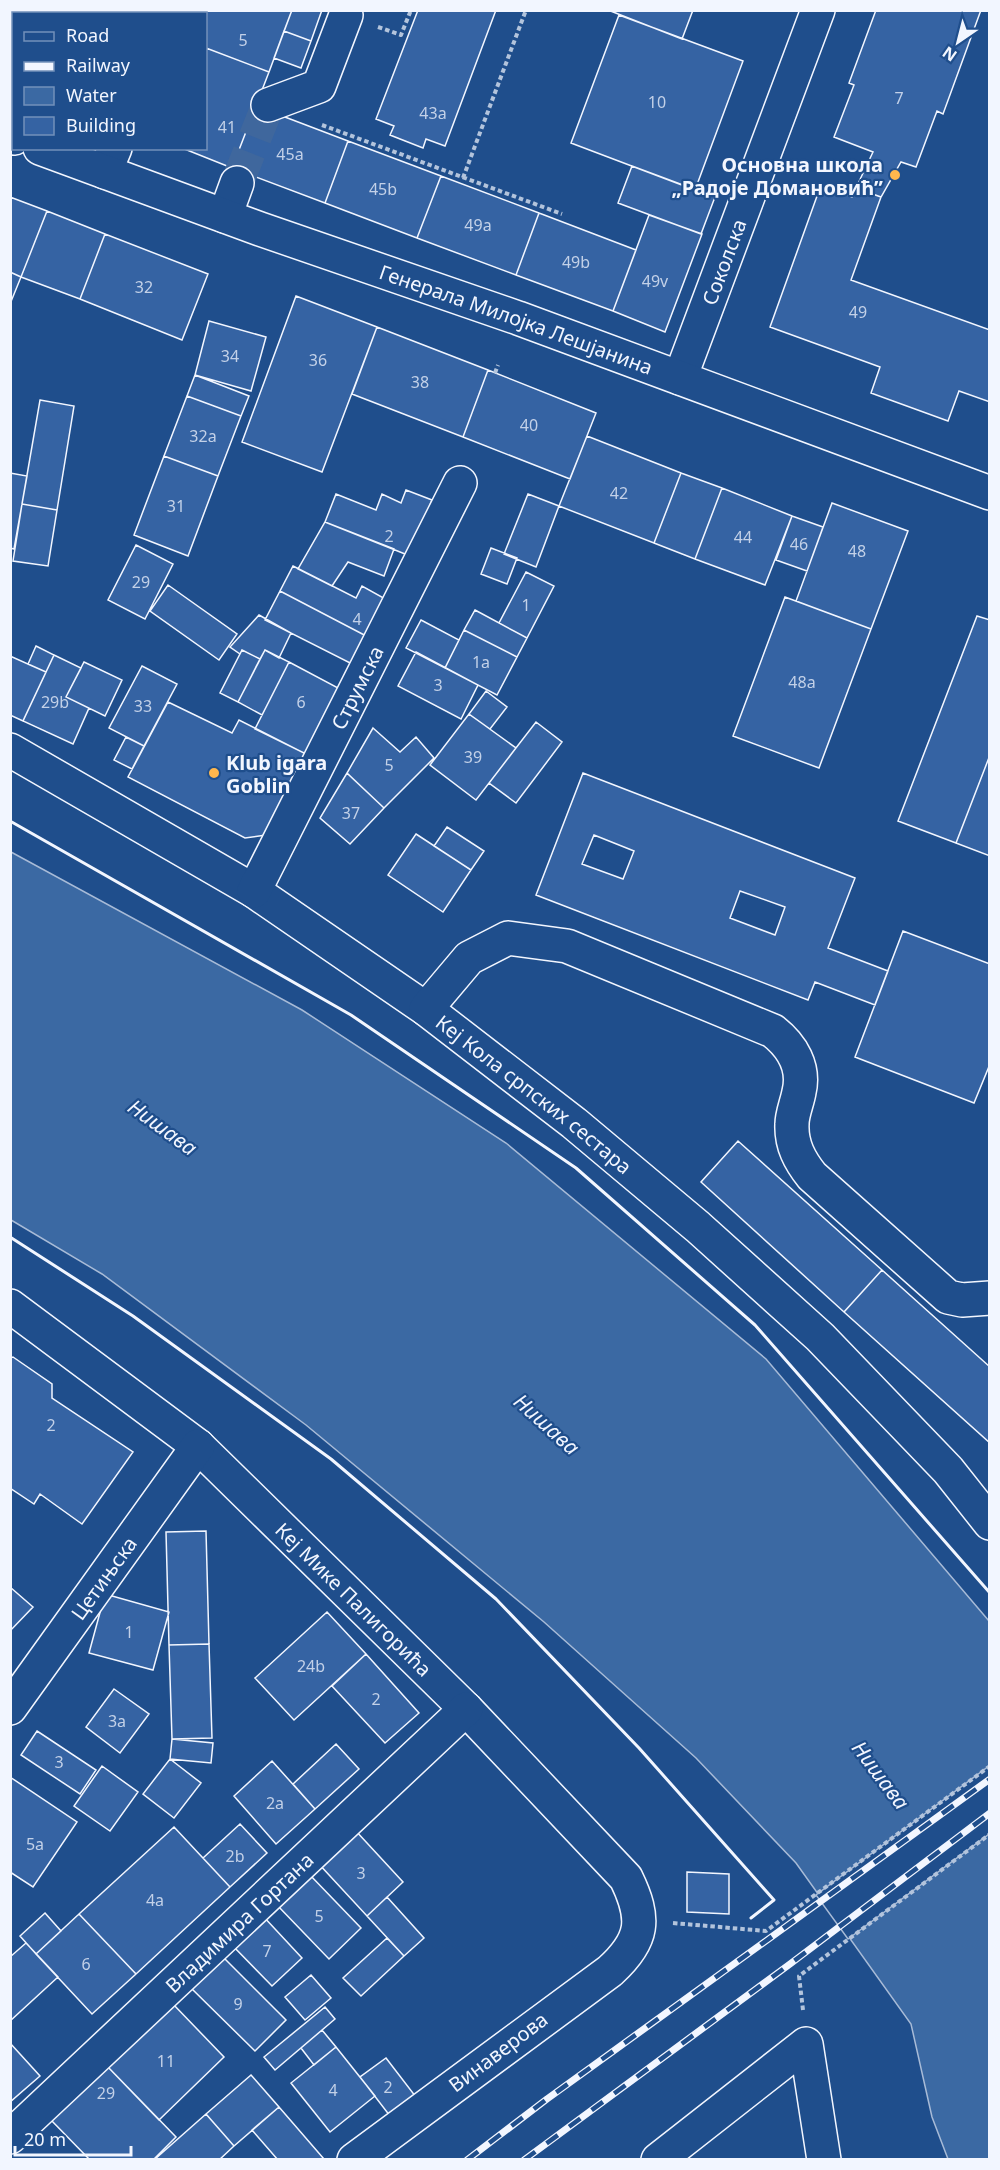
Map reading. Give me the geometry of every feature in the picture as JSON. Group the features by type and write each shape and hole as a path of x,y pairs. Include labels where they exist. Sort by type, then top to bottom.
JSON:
{"street":[{"name":"Соколска","path":"680,378 818,10"},
{"path":"268,105 319,86 346,15"},
{"name":"Генерала Милојка Лешјанина","path":"52,150 110,160 225,216 518,318 990,493"},
{"path":"225,216 237,183"},
{"name":"Струмска","path":"254,891 460,483"},
{"name":"Кеј Кола српских сестара","path":"10,750 254,891 426,1010 574,1123 698,1227 812,1329 948,1470 990,1523"},
{"path":"426,1010 469,958 508,938 567,946 773,1030 786,1041 795,1055 800,1072 800,1089 792,1123 793,1137 802,1164 812,1176 948,1298 962,1300 990,1298"},
{"name":"Кеј Мике Палигорића","path":"10,1306 198,1446 466,1709 626,1878 636,1899 638,1929"},
{"name":"Цетињска","path":"10,1708 198,1446"},
{"name":"Владимира Гортана","path":"10,2138 466,1709"},
{"name":"Винаверова","path":"354,2160 610,1971 626,1957 638,1929"},
{"path":"658,2160 806,2043 824,2160"}],"path":[{"path":"464,178 526,10"},
{"path":"268,105 562,214"},
{"path":"495,373 498,365"},
{"path":"638,1929 766,1931 990,1766"},
{"path":"801,1994 799,1976 990,1834"}],"water":[{"name":"Нишава","path":"11,852 302,1010 506,1143 766,1359 989,1621 989,2159 948,2159 932,2117 911,2024 796,1863 696,1758 544,1622 306,1425 102,1274 11,1220"}],"pier":[{"path":"989,1766 989,1834 848,1939 816,1895"}],"building":[{"path":"44,10 104,10 104,12 44,12"},
{"path":"180,10 292,10 269,72 207,48 207,12 180,12"},
{"path":"292,10 322,10 311,41 284,31"},
{"path":"418,10 496,10 445,146 426,139 423,148 390,135 394,126 376,119"},
{"path":"608,10 693,10 682,39"},
{"path":"876,10 981,10 943,114 937,111 916,167 901,162 881,197 856,188 873,152 834,137 854,85 849,83"},
{"path":"619,15 743,61 695,190 571,143"},
{"path":"284,31 311,41 301,68 274,58"},
{"path":"207,48 269,72 232,168 187,150 207,150"},
{"path":"256,106 348,141 325,203 232,168"},
{"path":"348,141 441,176 417,238 325,203"},
{"path":"632,166 715,197 701,234 618,203"},
{"path":"441,176 539,213 516,275 417,238"},
{"path":"821,185 852,197 856,188 881,197 851,280 990,330 990,402 959,391 948,421 871,393 880,367 770,327"},
{"path":"10,197 47,211 21,277 10,272"},
{"path":"47,211 105,234 80,299 21,277"},
{"path":"539,213 636,250 613,311 516,275"},
{"path":"649,215 702,234 665,332 613,311"},
{"path":"105,234 208,274 182,340 80,299"},
{"path":"10,272 21,277 10,304"},
{"path":"296,296 377,327 322,472 242,442"},
{"path":"209,321 266,337 251,391 195,375"},
{"path":"377,327 488,370 463,437 352,394"},
{"path":"488,370 596,413 570,479 463,437"},
{"path":"195,375 249,396 241,416 187,396"},
{"path":"187,396 241,416 218,476 164,456"},
{"path":"40,400 74,406 57,510 22,504"},
{"path":"587,436 681,473 654,543 559,506"},
{"path":"164,456 218,476 188,556 134,535"},
{"path":"10,473 27,476 14,549 10,548"},
{"path":"681,473 722,488 695,559 654,543"},
{"path":"722,488 792,516 765,585 695,559"},
{"path":"406,490 432,500 410,556 325,522 336,494 376,510 382,494 401,503"},
{"path":"528,494 559,506 536,567 504,554"},
{"path":"832,503 908,531 871,629 796,601"},
{"path":"22,504 57,510 48,566 13,561"},
{"path":"792,516 823,527 807,571 776,560"},
{"path":"325,522 394,549 384,576 348,562 332,586 298,569"},
{"path":"136,545 173,564 145,619 108,600"},
{"path":"491,548 517,558 507,584 481,574"},
{"path":"293,566 356,598 362,586 389,601 370,638 280,591"},
{"path":"526,572 554,586 527,638 499,623"},
{"path":"168,585 237,634 219,660 150,611"},
{"path":"280,591 370,638 356,666 265,620"},
{"path":"785,597 871,629 819,768 733,736"},
{"path":"475,610 527,638 517,657 464,630"},
{"path":"259,615 291,633 279,658 265,650 260,659 242,650 240,654 230,647"},
{"path":"977,616 990,620 990,755 956,843 898,821"},
{"path":"421,620 459,640 445,668 406,648"},
{"path":"464,630 517,657 497,695 445,668"},
{"path":"36,646 54,655 46,672 28,664"},
{"path":"242,650 260,659 238,702 220,693"},
{"path":"265,650 289,662 262,715 238,702"},
{"path":"416,652 478,685 461,719 398,686"},
{"path":"54,655 81,668 66,697 89,708 73,744 23,721"},
{"path":"10,656 46,672 23,721 10,715"},
{"path":"84,662 122,680 105,716 66,697"},
{"path":"289,662 340,689 306,754 255,729"},
{"path":"142,666 177,684 144,746 109,728"},
{"path":"486,691 507,707 490,729 469,714"},
{"name":"Klub igara Goblin","path":"168,702 232,733 239,720 306,754 266,835 245,838 128,777"},
{"path":"469,714 516,748 476,800 430,765"},
{"path":"536,722 562,742 516,803 489,783"},
{"path":"373,728 400,752 416,737 434,758 384,808 347,773"},
{"path":"126,737 144,746 132,769 114,760"},
{"path":"990,755 990,856 956,843"},
{"path":"347,773 384,808 350,844 320,818"},
{"path":"583,773 855,878 828,948 888,971 875,1005 815,982 808,1000 536,895","holes":["594,835 634,851 623,879 582,864","740,891 785,907 775,935 730,918"]},
{"path":"447,827 484,851 471,870 434,846"},
{"path":"416,834 471,870 443,912 388,875"},
{"path":"903,931 990,964 990,1064 974,1103 855,1057"},
{"path":"738,1141 882,1270 844,1312 701,1182"},
{"path":"882,1270 990,1367 990,1443 844,1312"},
{"path":"13,1357 52,1384 52,1398 133,1452 82,1524 40,1494 34,1504 10,1488 10,1358"},
{"path":"206,1531 209,1644 169,1645 166,1532"},
{"path":"10,1587 33,1607 10,1631"},
{"path":"105,1594 169,1612 153,1670 89,1653"},
{"path":"327,1612 366,1654 294,1720 255,1678"},
{"path":"209,1644 212,1738 172,1739 169,1645"},
{"path":"366,1654 419,1713 385,1743 332,1686"},
{"path":"114,1689 149,1714 120,1753 86,1727"},
{"path":"37,1731 96,1770 80,1794 21,1755"},
{"path":"172,1739 213,1743 211,1763 170,1759"},
{"path":"336,1744 359,1769 315,1809 293,1784"},
{"path":"170,1759 201,1783 174,1818 143,1794"},
{"path":"272,1761 315,1809 276,1844 234,1796"},
{"path":"102,1766 138,1792 110,1831 74,1806"},
{"path":"10,1777 77,1822 33,1887 10,1872"},
{"path":"240,1824 267,1853 230,1887 203,1858"},
{"path":"174,1827 230,1887 136,1974 79,1914"},
{"path":"355,1830 403,1882 367,1916 318,1863"},
{"path":"687,1872 729,1874 729,1914 687,1912"},
{"path":"309,1874 361,1928 329,1959 277,1905"},
{"path":"387,1897 424,1938 404,1956 367,1916"},
{"path":"45,1913 61,1931 36,1954 20,1936"},
{"path":"79,1914 136,1974 92,2014 36,1954"},
{"path":"262,1915 302,1958 272,1986 231,1944"},
{"path":"387,1938 404,1956 361,1996 343,1978"},
{"path":"26,1943 58,1977 10,2021 10,1957"},
{"path":"222,1956 286,2020 255,2051 190,1987"},
{"path":"311,1975 331,1998 305,2020 285,1997"},
{"path":"172,2003 224,2057 159,2120 107,2066"},
{"path":"325,2007 335,2019 275,2070 264,2057"},
{"path":"322,2030 336,2047 314,2065 301,2048"},
{"path":"10,2043 40,2076 10,2102"},
{"path":"336,2047 375,2096 330,2132 291,2083"},
{"path":"386,2058 416,2097 390,2116 360,2077"},
{"path":"107,2066 176,2137 153,2160 90,2160 51,2120"},
{"path":"251,2075 279,2107 234,2146 206,2114"},
{"path":"279,2107 324,2160 278,2160 252,2130"},
{"path":"206,2114 234,2146 219,2160 154,2160"}],"tunnel":[{"path":"237,183 268,105"}],"railway":[{"path":"467,2160 547,2099 990,1779"},
{"path":"524,2160 990,1813"}],"wall":[{"path":"10,821 351,1015 576,1168 755,1325 990,1593"},
{"path":"10,1237 133,1316 331,1459 496,1599 639,1748 774,1900 751,1918"}],"place":[{"name":"Основна школа „Радоје Домановић”","path":"895,175"},
{"name":"Klub igara Goblin","path":"214,773"}]}
